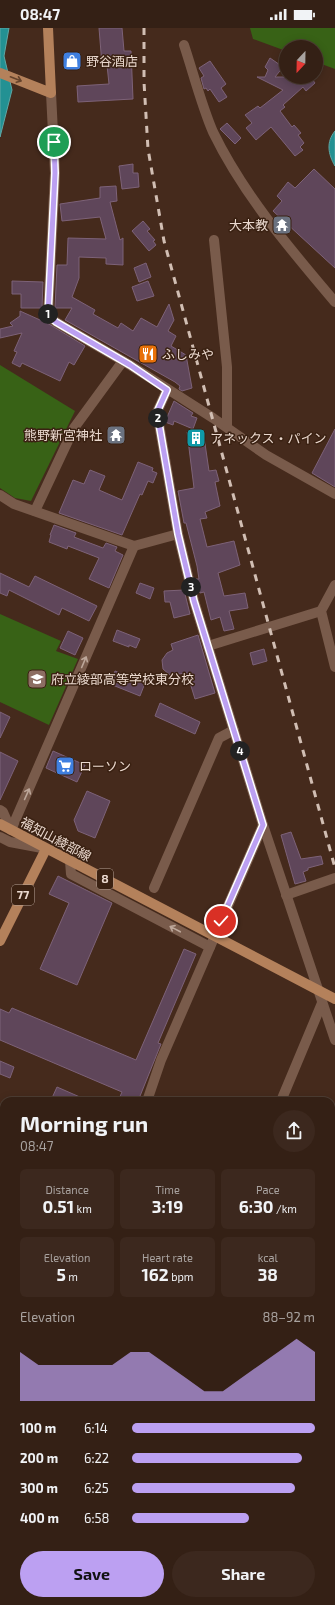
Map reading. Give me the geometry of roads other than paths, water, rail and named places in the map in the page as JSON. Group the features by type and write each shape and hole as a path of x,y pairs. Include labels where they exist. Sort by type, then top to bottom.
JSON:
{"main road":[{"path":"0,73 51,93 48,28"},
{"name":"福知山綾部線","path":"0,824 335,999"},
{"name":"77","path":"0,941 46,849"}],"street":[{"path":"184,45 213,131 239,178 267,218 335,302"},
{"path":"51,93 55,173 48,315 56,322 123,361 266,454 335,494"},
{"path":"214,240 227,367 227,428"},
{"path":"35,511 74,428 123,361"},
{"path":"167,390 157,412 178,534 194,601 263,825 335,1040"},
{"path":"0,495 14,504 134,546 178,534"},
{"path":"11,830 134,546"},
{"path":"208,646 321,611 334,588"},
{"path":"321,611 335,667"},
{"path":"154,888 219,738 234,730"},
{"path":"0,810 3,812 11,830"},
{"path":"148,1097 161,1060 263,825"},
{"path":"0,837 10,842 46,849"},
{"path":"70,861 71,874 210,948"},
{"path":"286,895 335,878"},
{"path":"283,1097 322,1003"}],"water":[{"path":"0,28 9,28 4,56 12,90 0,137"},
{"path":"335,131 335,166 331,157 329,144"}],"railway":[{"path":"144,28 144,82 148,149 164,241 335,868"}],"place":[{"name":"野谷酒店","path":"72,61"},
{"name":"大本教","path":"282,225"},
{"name":"ふしみや","path":"148,354"},
{"name":"熊野新宮神社","path":"116,435"},
{"name":"アネックス・パイン","path":"196,438"},
{"name":"府立綾部高等学校東分校","path":"37,679"},
{"name":"ローソン","path":"65,766"}]}
